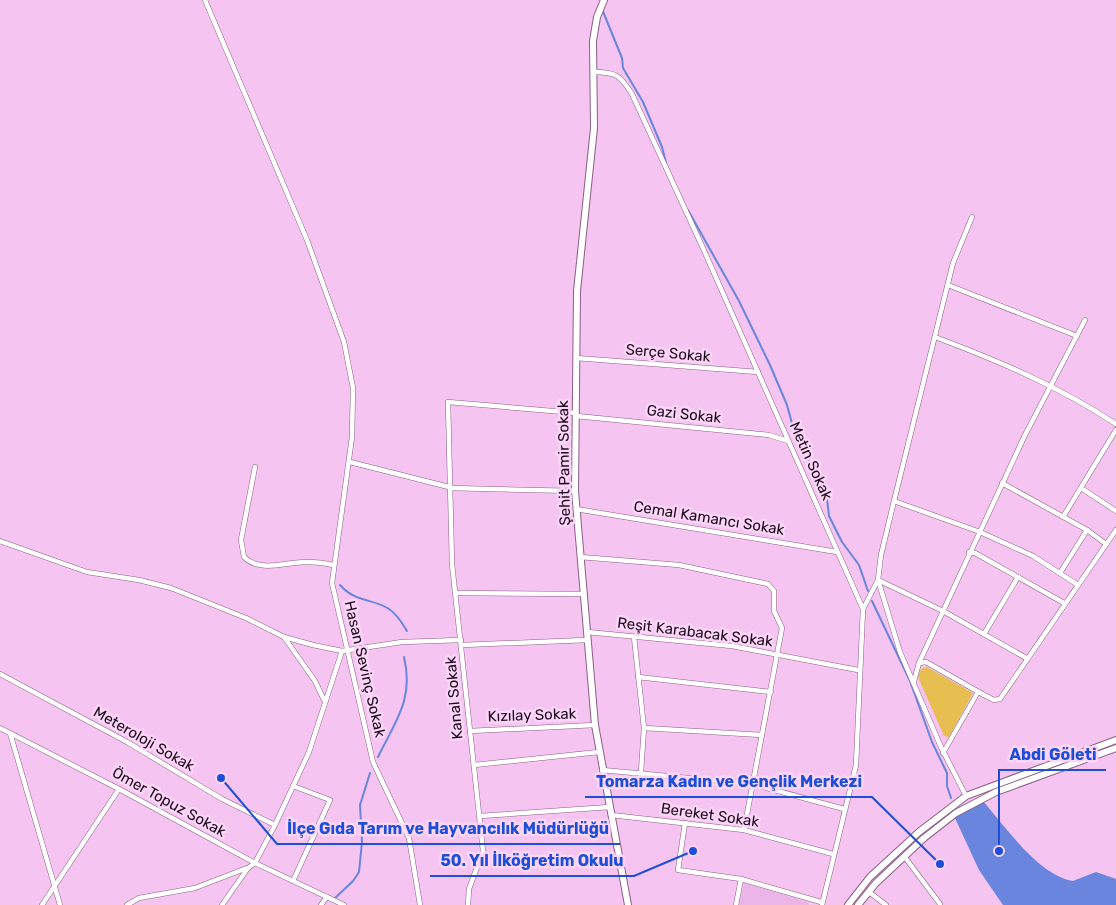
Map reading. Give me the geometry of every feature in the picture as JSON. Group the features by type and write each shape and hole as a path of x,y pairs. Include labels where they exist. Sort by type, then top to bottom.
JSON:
{"street":[{"name":"Hasan Sevinç Sokak","path":"205,0 307,240 344,342 353,388 350,462 332,583 344,651 373,762 409,838 420,905"},
{"name":"Şehit Pamir Sokak","path":"604,0 597,17 593,41 594,128 577,291 575,491 595,725 628,905"},
{"name":"Metin Sokak","path":"593,72 607,72 622,77 632,94 863,609 858,670 856,765 822,904"},
{"path":"863,609 878,580 881,555 948,285 954,263 972,217"},
{"path":"948,285 1077,336"},
{"path":"914,682 919,663 969,552 1085,320"},
{"path":"936,336 990,357 1051,385 1116,424"},
{"name":"Serçe Sokak","path":"576,358 758,372"},
{"name":"Gazi Sokak","path":"448,402 769,435 788,441"},
{"name":"Kanal Sokak","path":"448,402 449,487 456,593 483,851 469,889 468,905"},
{"path":"1063,517 1116,430"},
{"path":"350,462 449,487 575,491"},
{"path":"255,467 241,540 244,558 255,565 265,566 305,562 333,568"},
{"path":"1002,483 1087,530 1106,544"},
{"path":"1080,488 1116,511"},
{"path":"894,501 980,532 1033,556 1078,585"},
{"name":"Cemal Kamancı Sokak","path":"576,509 837,552"},
{"path":"1060,573 1087,530"},
{"path":"919,663 926,662 994,700 1000,699 1064,603 1116,530"},
{"path":"0,541 87,572 139,580 171,588 238,615 284,637 344,651 414,641 587,640"},
{"path":"969,552 975,552 1064,603"},
{"path":"580,557 679,565 768,584 774,591 774,611 782,628 744,830"},
{"path":"984,634 1018,577"},
{"path":"878,580 943,611 1028,659"},
{"path":"878,580 900,652 943,752 966,796"},
{"path":"456,593 583,594"},
{"name":"Reşit Karabacak Sokak","path":"586,632 732,646 858,670"},
{"path":"284,637 315,681 324,700"},
{"path":"634,637 644,728 641,772"},
{"path":"127,905 140,898 195,888 248,868 255,863 309,752 324,700 344,651"},
{"name":"Meteroloji Sokak","path":"0,674 127,742 222,799 275,825"},
{"path":"638,677 771,692"},
{"path":"943,752 978,692"},
{"name":"Kızılay Sokak","path":"470,731 595,725"},
{"name":"Ömer Topuz Sokak","path":"0,728 119,789 255,863 342,904"},
{"path":"644,728 762,736"},
{"path":"10,733 56,884 60,905"},
{"path":"848,905 870,877 919,832 966,796 1116,740"},
{"path":"858,905 904,856 956,814 996,792 1116,748"},
{"path":"474,765 599,752"},
{"path":"602,770 641,772 752,784 844,809"},
{"path":"293,786 330,800 293,881"},
{"path":"42,905 119,789"},
{"path":"480,816 610,807"},
{"name":"Bereket Sokak","path":"611,815 744,830 833,854"},
{"path":"685,823 678,870 742,879 822,904"},
{"path":"904,856 940,904"},
{"path":"222,905 248,868"},
{"path":"736,905 742,879"},
{"path":"869,892 886,905"},
{"path":"321,905 327,896"}],"shaded area":[{"path":"927,667 973,693 949,737 944,736 918,677 921,669"},
{"path":"744,883 808,902 809,905 739,905"}],"water":[{"path":"982,800 1035,860 1060,877 1073,881 1096,872 1116,879 1116,905 1003,905 979,870 955,818"}],"waterway":[{"path":"602,9 622,58 623,68 643,102 662,147 666,163"},
{"path":"688,210 739,301 770,365 787,405 793,427 827,499 829,516 842,542 859,565 868,591"},
{"path":"340,585 358,598 389,609 397,616 407,631"},
{"path":"872,601 910,681 932,742 947,773 947,786 951,798"},
{"path":"378,757 402,709 407,685 404,657"},
{"path":"334,899 353,881 359,872 362,842 360,805 370,773"}],"place":[{"name":"İlçe Gıda Tarım ve Hayvancılık Müdürlüğü","path":"221,778"},
{"name":"50. Yıl İlköğretim Okulu","path":"693,851"},
{"name":"Abdi Göleti","path":"999,851"},
{"name":"Tomarza Kadın ve Gençlik Merkezi","path":"940,864"}]}
